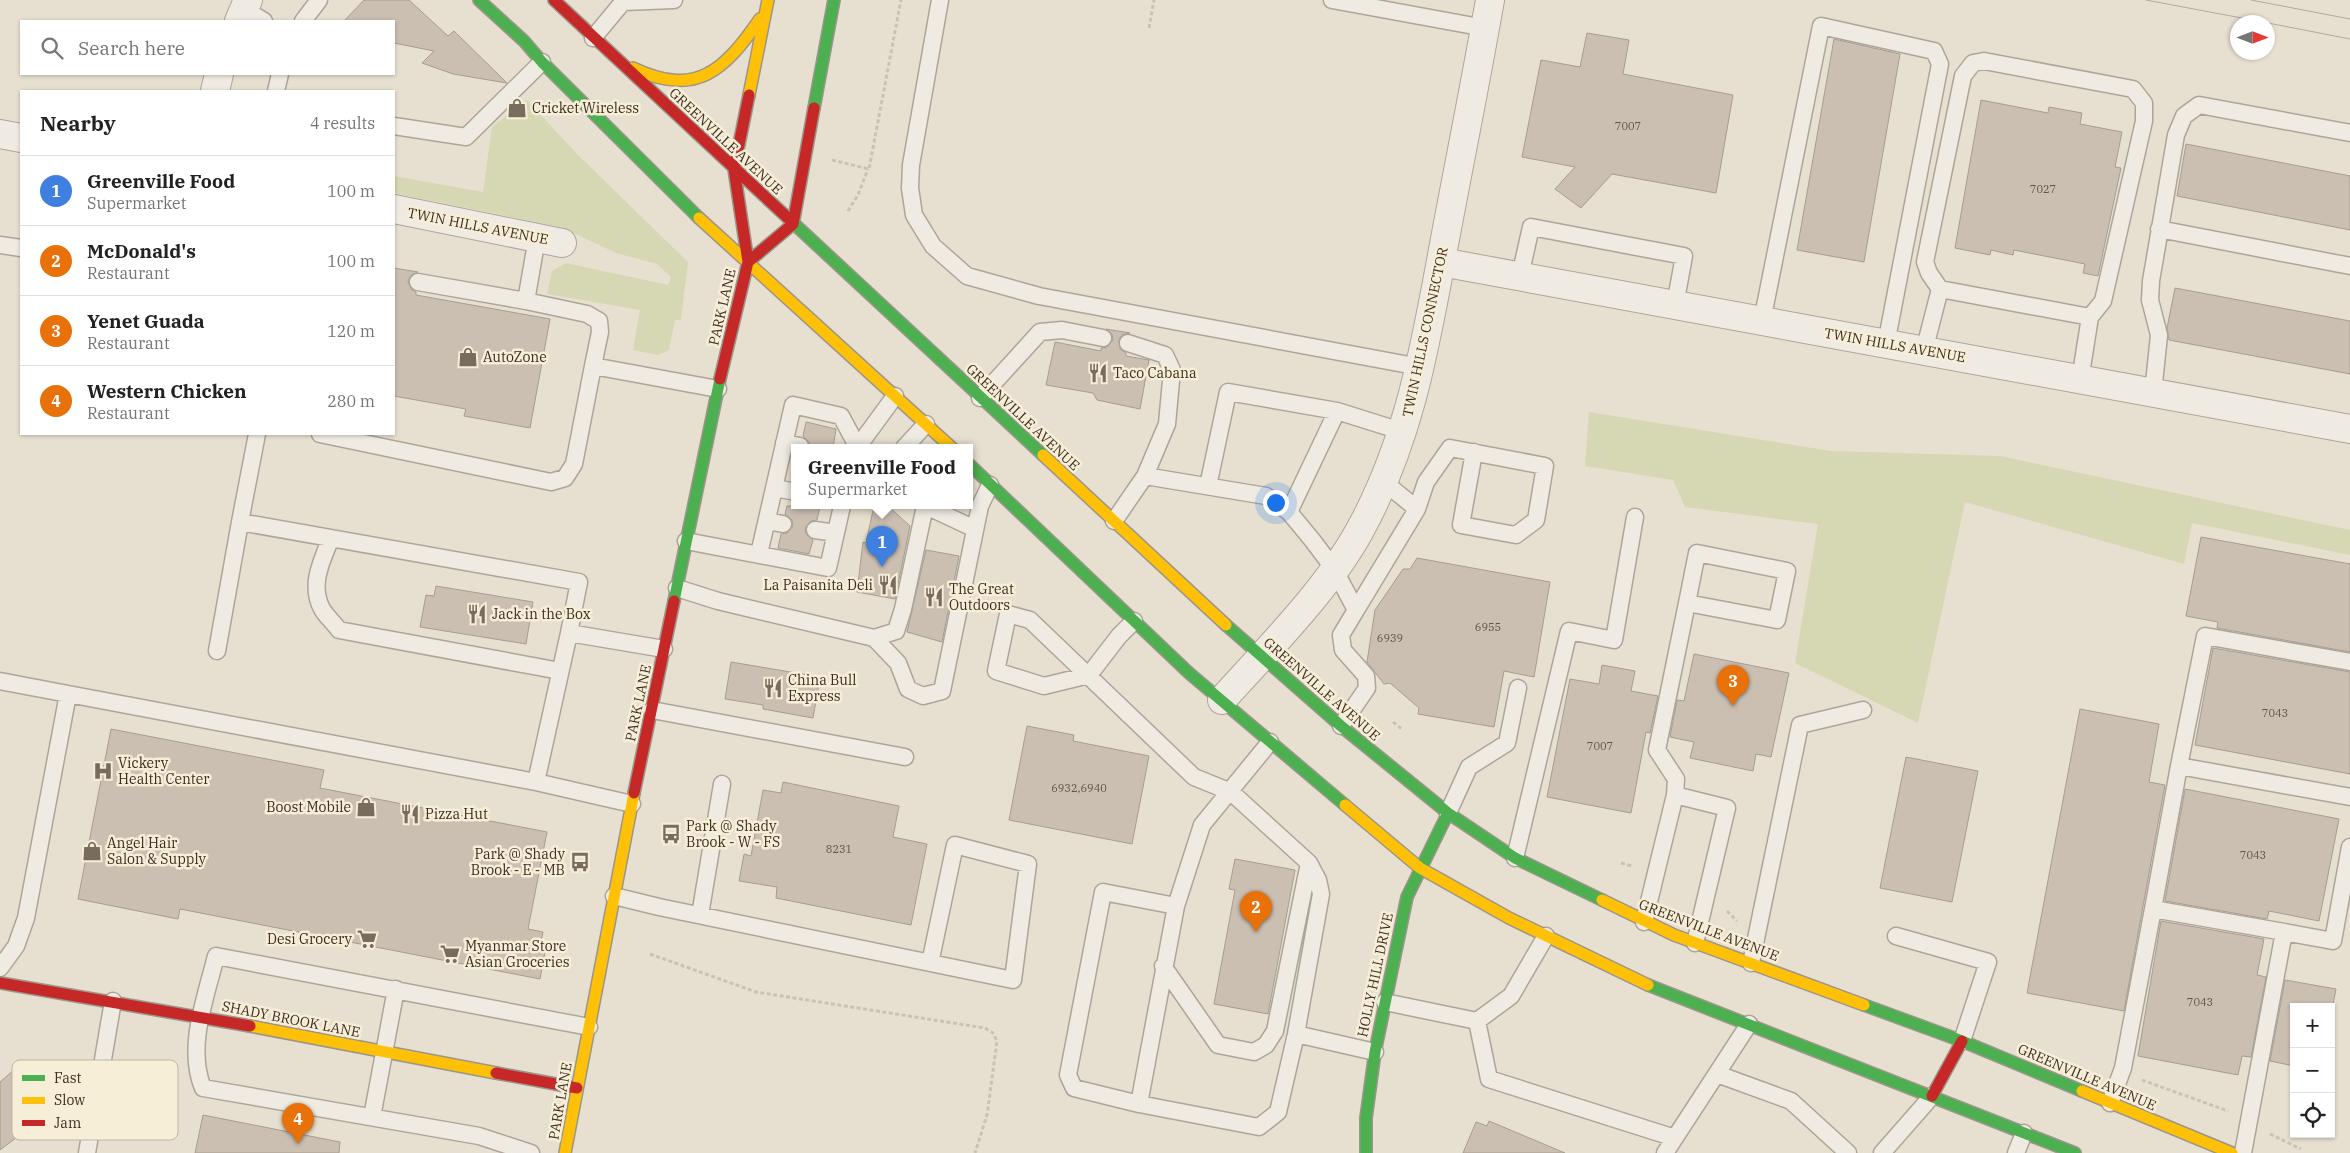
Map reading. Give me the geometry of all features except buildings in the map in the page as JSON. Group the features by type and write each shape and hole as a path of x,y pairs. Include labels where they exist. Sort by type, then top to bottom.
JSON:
{"main road":[{"path":"479,0 524,41 542,62 700,219 948,444"},
{"name":"GREENVILLE AVENUE","path":"554,0 980,398 1262,656 1341,726 1448,812 1515,858 1644,922 1695,943 1962,1041 2232,1153"},
{"path":"793,224 834,0"},
{"path":"610,54 643,74 666,82 689,81 720,68 742,47 768,5"},
{"name":"PARK LANE","path":"565,1153 632,804 686,541 718,389 748,262 734,169 768,5"},
{"name":"PARK LANE","path":"748,262 793,224"},
{"path":"973,468 1134,621 1222,700 1420,868 1509,918 1646,984 2075,1153"},
{"name":"HOLLY HILL DRIVE","path":"1366,1153 1366,1118 1374,1052 1407,896 1448,812"},
{"name":"SHADY BROOK LANE","path":"0,982 113,1001 577,1088"},
{"path":"1932,1096 1962,1041"}],"street":[{"name":"TWIN HILLS CONNECTOR","path":"1222,700 1262,656 1334,569 1360,531 1384,482 1404,432 1420,367 1441,262 1490,0"},
{"path":"215,90 219,75"},
{"name":"TWIN HILLS AVENUE","path":"395,209 549,240"},
{"name":"TWIN HILLS AVENUE","path":"1441,262 2350,429"}],"lane":[{"path":"304,20 319,0"},
{"path":"593,38 623,2 674,0"},
{"path":"940,0 911,165 910,188 914,215 933,246 967,276 1039,296 1420,367"},
{"path":"1332,0 1485,28"},
{"path":"1762,321 1821,26 1934,51 1940,64 1886,344"},
{"path":"2080,380 2090,317 2103,302 2144,121 2144,103 2133,89 1984,61 1973,63 1963,76 1926,262 1929,273 1940,289 2090,317"},
{"path":"395,126 466,137 542,62"},
{"path":"276,90 280,75"},
{"path":"2153,393 2159,335 2150,300 2159,229 2176,135 2184,116 2199,105 2350,133"},
{"path":"1520,276 1531,227 1684,256 1675,305"},
{"path":"2159,229 2350,266"},
{"path":"526,301 549,240"},
{"path":"0,245 20,248"},
{"path":"325,435 551,482 565,478 574,464 600,332 598,321 587,314 418,282"},
{"path":"1924,351 1940,289"},
{"path":"980,398 1040,332 1062,330 1103,338"},
{"path":"1114,521 1145,476 1167,424 1172,370 1165,355 1128,343"},
{"path":"593,366 718,389"},
{"path":"1208,486 1228,392 1336,411 1404,432"},
{"path":"861,444 895,396"},
{"path":"759,554 794,405 841,416 857,444"},
{"path":"1289,512 1336,411"},
{"path":"908,444 926,424"},
{"path":"216,651 257,435"},
{"path":"784,443 791,444"},
{"path":"1341,726 1367,688 1366,676 1343,650 1341,635 1417,509 1426,482 1450,448 1474,452 1545,466 1536,520 1516,535 1461,525 1474,452"},
{"path":"1145,476 1266,496 1289,512 1334,569 1356,610"},
{"path":"1384,482 1417,509"},
{"path":"874,638 898,662 908,689 923,696 942,691 980,506 990,485"},
{"path":"774,488 791,491"},
{"path":"686,541 828,568 841,509"},
{"path":"677,588 718,601 874,638 896,631 903,609 925,509"},
{"path":"932,509 975,529"},
{"path":"1515,858 1568,631 1614,640 1635,517"},
{"path":"240,522 579,582 536,782"},
{"path":"767,522 783,524"},
{"path":"815,530 836,533"},
{"path":"331,538 318,568 316,591 322,609 339,630 560,672"},
{"path":"1644,922 1674,795 1676,778 1657,750 1697,553 1787,571 1777,620 1687,603"},
{"path":"1134,621 1119,636 1089,675 1044,686 996,671 1008,614 1030,620 1089,675 1194,777 1230,792 1309,863 1318,880 1321,894 1296,1034 1278,1112 1259,1128 1139,1104 1074,1088 1068,1075 1103,892 1176,906"},
{"path":"569,633 664,649"},
{"path":"2110,1103 2123,1068 2205,636 2350,662"},
{"path":"0,681 536,782 632,804"},
{"path":"1448,812 1469,767 1507,743 1518,688"},
{"path":"0,968 16,946 26,918 68,694"},
{"path":"652,710 904,757"},
{"path":"1751,963 1800,725 1864,710"},
{"path":"1139,1104 1163,966 1176,906 1202,825 1270,742"},
{"path":"2179,766 2350,796"},
{"path":"700,915 722,784"},
{"path":"1674,795 1727,808 1695,943"},
{"path":"614,896 700,915 930,963 1013,980 1028,864 955,845 930,963"},
{"path":"2153,909 2333,942 2350,847"},
{"path":"1163,966 1218,1045 1254,1052 1266,1045 1275,1031 1309,863"},
{"path":"2242,1153 2284,932"},
{"path":"1385,1002 1477,1021 1511,996 1546,936"},
{"path":"1896,936 1988,962 1962,1041"},
{"path":"531,1153 479,1136 203,1088 198,1076 196,1054 200,1017 216,956 589,1027"},
{"path":"372,1116 396,989"},
{"path":"103,1060 113,1001"},
{"path":"1477,1021 1489,1079 1674,1138"},
{"path":"1665,1153 1749,1024"},
{"path":"1296,1034 1374,1052"},
{"path":"1717,1074 1791,1101 1848,1153"},
{"path":"1882,1153 1932,1096"},
{"path":"2016,1153 2024,1132"},
{"path":"87,1153 89,1140"}],"path":[{"path":"848,211 858,195 868,169 901,0"},
{"path":"1149,28 1154,0"},
{"path":"832,160 868,169"},
{"path":"1393,722 1403,730"},
{"path":"1621,863 1632,866"},
{"path":"1727,911 1744,925"},
{"path":"650,954 756,992 985,1028 993,1033 997,1041 986,1115 975,1153"},
{"path":"2136,1078 2229,1111"},
{"path":"2262,1131 2300,1149"}],"green space":[{"path":"527,100 577,154 688,262 681,320 675,320 669,350 658,355 633,350 640,310 547,294 552,271 566,263 668,285 671,277 657,264 616,253 561,227 395,193 395,176 483,192 492,127"},
{"path":"1589,412 1831,451 2000,456 2350,530 2350,555 2192,523 2184,564 1965,502 1918,723 1795,663 1818,524 1685,507 1673,480 1585,466"}],"tram line":[{"path":"2146,0 2230,16"},
{"path":"2251,0 2350,19"},
{"path":"2275,24 2350,39"}],"traffic: fast":[{"path":"479,0 524,41 542,62 699,218"},
{"path":"814,108 834,0"},
{"path":"790,220 1043,455"},
{"path":"674,601 720,379"},
{"path":"973,468 1189,673 1345,805"},
{"path":"1226,625 1341,726 1448,813 1515,858 1602,900"},
{"path":"1366,1153 1366,1118 1375,1052 1407,897 1448,813"},
{"path":"1648,985 2075,1153"},
{"path":"1864,1005 1962,1041 2082,1091"}],"traffic: slow":[{"path":"749,95 768,0"},
{"path":"633,68 655,77 674,80 691,79 707,74 734,53 760,19"},
{"path":"699,218 948,444"},
{"path":"1043,455 1226,625"},
{"path":"565,1153 634,793"},
{"path":"1345,805 1420,868 1509,918 1648,985"},
{"path":"1602,900 1674,935 1864,1005"},
{"path":"250,1026 496,1073"},
{"path":"2082,1091 2232,1153"}],"traffic: jam":[{"path":"554,0 790,220"},
{"path":"720,379 748,262 734,169 749,95"},
{"path":"748,262 793,224 814,108"},
{"path":"634,793 674,601"},
{"path":"0,983 250,1026"},
{"path":"1932,1096 1962,1041"},
{"path":"496,1073 577,1088"}],"place":[{"name":"Cricket Wireless","path":"517,108"},
{"name":"AutoZone","path":"468,357"},
{"name":"Taco Cabana","path":"1098,373"},
{"name":"Greenville Food","path":"882,567"},
{"name":"La Paisanita Deli","path":"888,585"},
{"name":"The Great Outdoors","path":"934,597"},
{"name":"Jack in the Box","path":"477,614"},
{"name":"China Bull Express","path":"773,688"},
{"name":"Yenet Guada","path":"1733,706"},
{"name":"Vickery Health Center","path":"103,771"},
{"name":"Boost Mobile","path":"366,807"},
{"name":"Pizza Hut","path":"410,814"},
{"name":"Park @ Shady Brook - W - FS","path":"671,834"},
{"name":"Angel Hair Salon & Supply","path":"92,851"},
{"name":"Park @ Shady Brook - E - MB","path":"580,862"},
{"name":"McDonald's","path":"1256,932"},
{"name":"Desi Grocery","path":"367,939"},
{"name":"Myanmar Store Asian Groceries","path":"450,954"},
{"name":"Western Chicken","path":"298,1144"}]}
